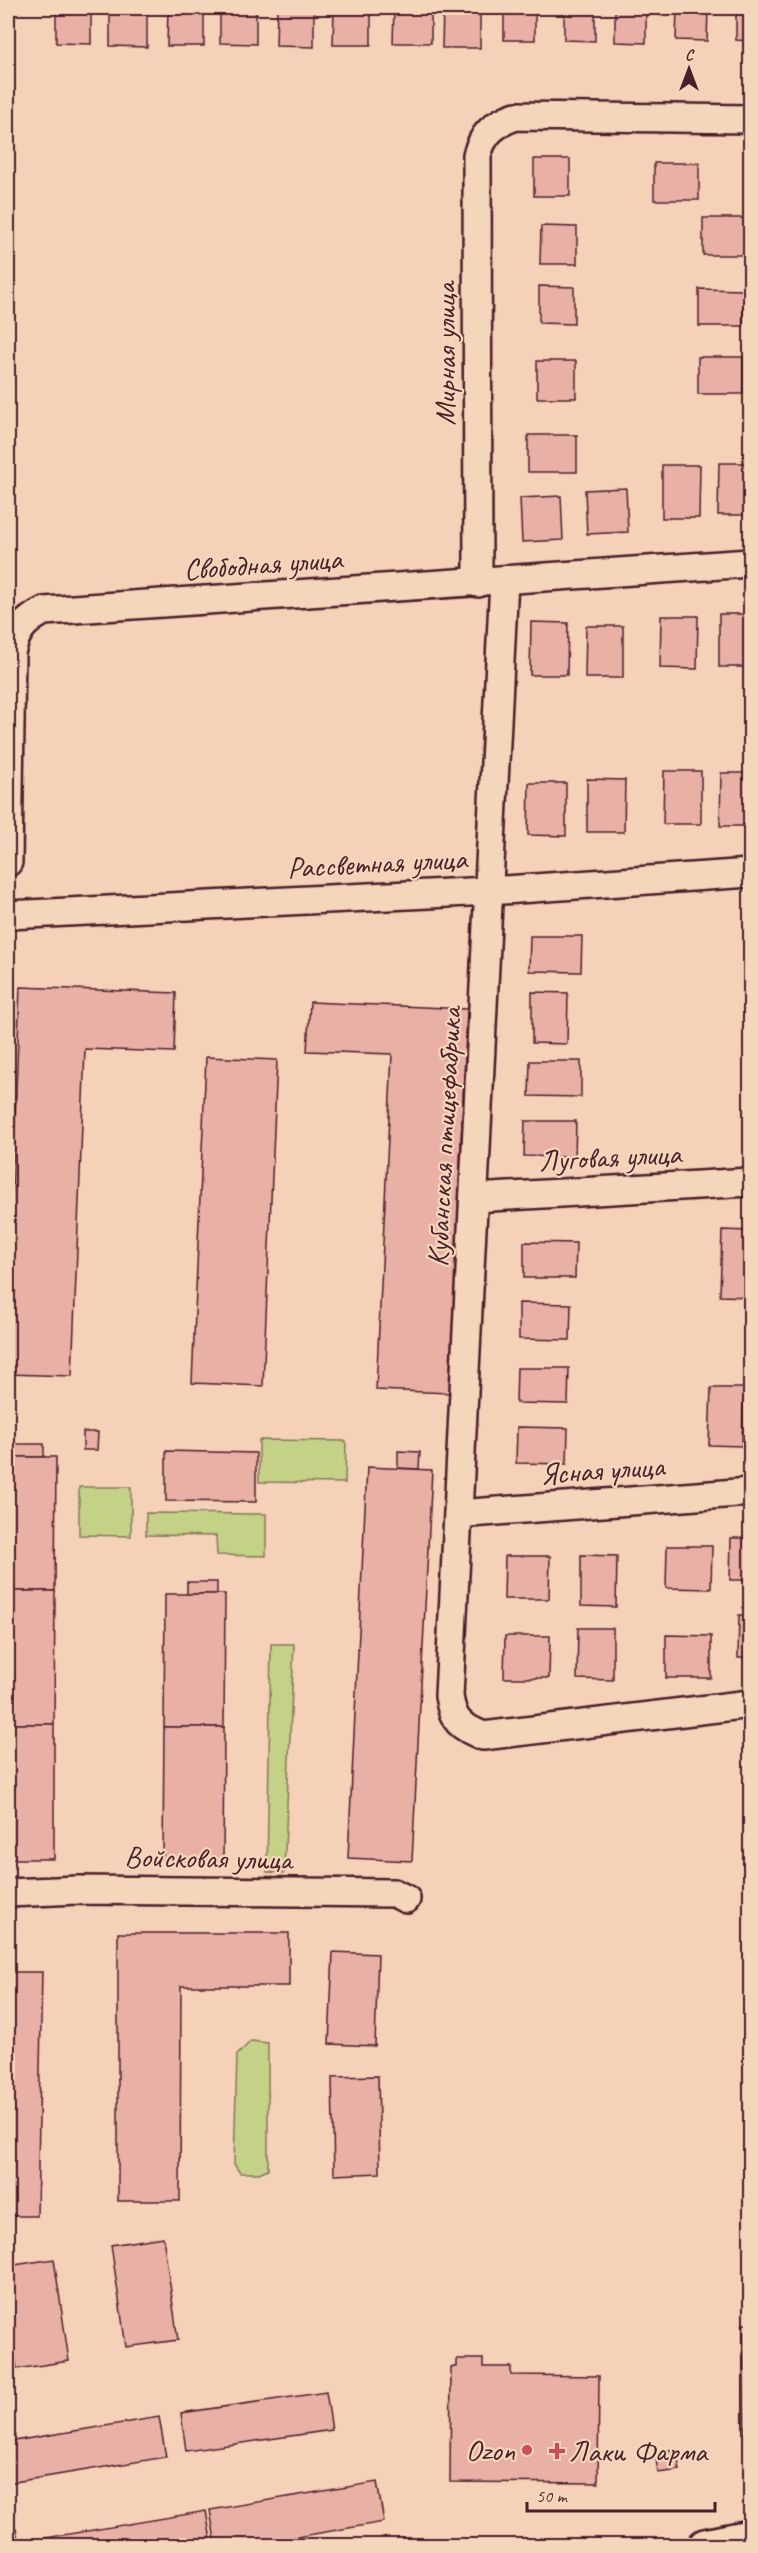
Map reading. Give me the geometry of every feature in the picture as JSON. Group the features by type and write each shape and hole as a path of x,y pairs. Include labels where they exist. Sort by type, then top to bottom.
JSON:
{"street":[{"name":"Мирная улица","path":"491,582 477,155 480,143 490,128 500,121 516,116 750,119"},
{"name":"Свободная улица","path":"8,862 10,653 14,636 22,625 44,610 750,563"},
{"name":"Кубанская птицефабрика","path":"491,582 489,891 449,1696 452,1716 466,1729 483,1736 750,1704"},
{"name":"Рассветная улица","path":"8,915 489,891 750,873"},
{"name":"Луговая улица","path":"474,1198 750,1182"},
{"name":"Ясная улица","path":"458,1514 750,1492"},
{"name":"Войсковая улица","path":"8,1893 78,1890 394,1893 406,1899"},
{"path":"705,2546 750,2537"}],"green space":[{"path":"259,1440 346,1441 345,1483 259,1482"},
{"path":"79,1487 131,1487 131,1536 79,1535"},
{"path":"146,1513 266,1514 266,1556 217,1555 216,1536 146,1535"},
{"path":"271,1644 294,1644 284,1873 267,1872"},
{"path":"251,2041 268,2043 268,2169 259,2173 240,2173 234,2164 237,2055"}],"building":[{"path":"56,8 91,8 91,44 56,43"},
{"path":"110,8 147,8 147,47 110,46"},
{"path":"168,8 204,8 204,46 167,46"},
{"path":"220,8 256,8 256,44 220,43"},
{"path":"277,8 314,8 314,47 276,46"},
{"path":"334,8 371,8 371,45 333,45"},
{"path":"394,8 431,8 431,43 393,43"},
{"path":"443,8 480,8 480,48 442,48"},
{"path":"504,8 535,8 535,40 504,40"},
{"path":"564,8 595,8 595,41 564,40"},
{"path":"615,8 646,8 646,43 615,42"},
{"path":"677,8 708,8 707,41 676,40"},
{"path":"736,8 750,8 750,41 736,40"},
{"path":"534,159 570,159 570,196 534,196"},
{"path":"654,163 699,163 699,200 654,200"},
{"path":"703,218 748,218 748,255 703,255"},
{"path":"541,226 577,227 577,264 540,264"},
{"path":"539,286 574,287 574,324 539,323"},
{"path":"699,289 744,290 743,326 699,326"},
{"path":"698,357 743,357 743,394 698,394"},
{"path":"537,361 576,361 576,398 537,398"},
{"path":"528,435 577,435 577,472 528,472"},
{"path":"719,463 750,463 750,515 718,515"},
{"path":"662,465 700,465 699,518 662,518"},
{"path":"626,488 628,532 587,534 585,490"},
{"path":"561,496 563,540 522,542 520,498"},
{"path":"719,614 750,614 750,667 719,667"},
{"path":"661,616 698,616 697,669 660,668"},
{"path":"531,622 568,623 567,675 530,675"},
{"path":"586,626 623,626 623,678 585,678"},
{"path":"664,771 701,771 701,824 663,824"},
{"path":"721,773 750,773 750,826 720,826"},
{"path":"587,779 625,780 624,832 587,832"},
{"path":"529,783 566,783 566,836 528,835"},
{"path":"530,936 582,936 581,972 529,971"},
{"path":"20,987 176,993 174,1052 85,1049 72,1376 8,1374 8,1301"},
{"path":"532,992 568,993 567,1044 532,1043"},
{"path":"310,1002 467,1009 450,1393 376,1390 392,1054 307,1051"},
{"path":"206,1057 277,1060 263,1386 192,1383"},
{"path":"530,1061 581,1061 581,1097 529,1096"},
{"path":"525,1121 576,1121 575,1157 524,1156"},
{"path":"722,1230 750,1231 750,1297 720,1296"},
{"path":"524,1242 576,1243 575,1278 524,1278"},
{"path":"519,1303 571,1304 570,1340 519,1339"},
{"path":"517,1368 569,1368 568,1404 516,1403"},
{"path":"711,1388 744,1388 742,1446 709,1445"},
{"path":"517,1427 568,1428 567,1464 516,1463"},
{"path":"83,1432 98,1432 97,1450 83,1450"},
{"path":"14,1444 44,1444 44,1457 14,1457"},
{"path":"166,1451 256,1453 256,1502 166,1501"},
{"path":"398,1451 420,1452 419,1469 398,1468"},
{"path":"8,1457 56,1457 55,1591 8,1591"},
{"path":"367,1467 432,1470 412,1861 348,1858"},
{"path":"731,1538 750,1538 750,1580 730,1580"},
{"path":"667,1546 712,1546 711,1589 666,1588"},
{"path":"581,1555 617,1556 616,1607 581,1606"},
{"path":"505,1556 550,1556 549,1599 504,1599"},
{"path":"187,1582 217,1582 217,1594 187,1594"},
{"path":"8,1591 55,1591 54,1724 8,1724"},
{"path":"165,1594 225,1594 224,1727 164,1727"},
{"path":"739,1615 750,1615 750,1658 738,1658"},
{"path":"578,1628 613,1628 613,1680 577,1679"},
{"path":"666,1635 711,1636 711,1678 666,1678"},
{"path":"505,1636 550,1636 549,1678 504,1678"},
{"path":"8,1724 54,1724 54,1859 8,1859"},
{"path":"164,1727 224,1727 223,1861 163,1860"},
{"path":"118,1933 289,1933 289,1986 181,1986 180,2201 118,2201"},
{"path":"333,1952 378,1954 375,2046 329,2044"},
{"path":"8,1972 42,1972 37,2216 8,2216"},
{"path":"378,2076 380,2173 334,2175 332,2077"},
{"path":"163,2237 178,2340 126,2347 111,2245"},
{"path":"54,2259 69,2361 17,2369 8,2303 8,2266"},
{"path":"743,2324 750,2324 750,2446 745,2446"},
{"path":"457,2359 483,2359 483,2367 511,2367 511,2375 599,2376 598,2483 450,2482 451,2367 457,2367"},
{"path":"326,2392 332,2430 186,2451 181,2413"},
{"path":"159,2417 166,2457 8,2483 8,2442"},
{"path":"676,2449 680,2470 658,2473 655,2452"},
{"path":"377,2482 384,2522 244,2546 216,2546 210,2510"},
{"path":"206,2511 212,2546 40,2546 39,2539"},
{"path":"16,2528 19,2546 8,2546 8,2529"}],"place":[{"name":"Ozon","path":"527,2450"},
{"name":"Лаки Фарма","path":"557,2451"}]}
